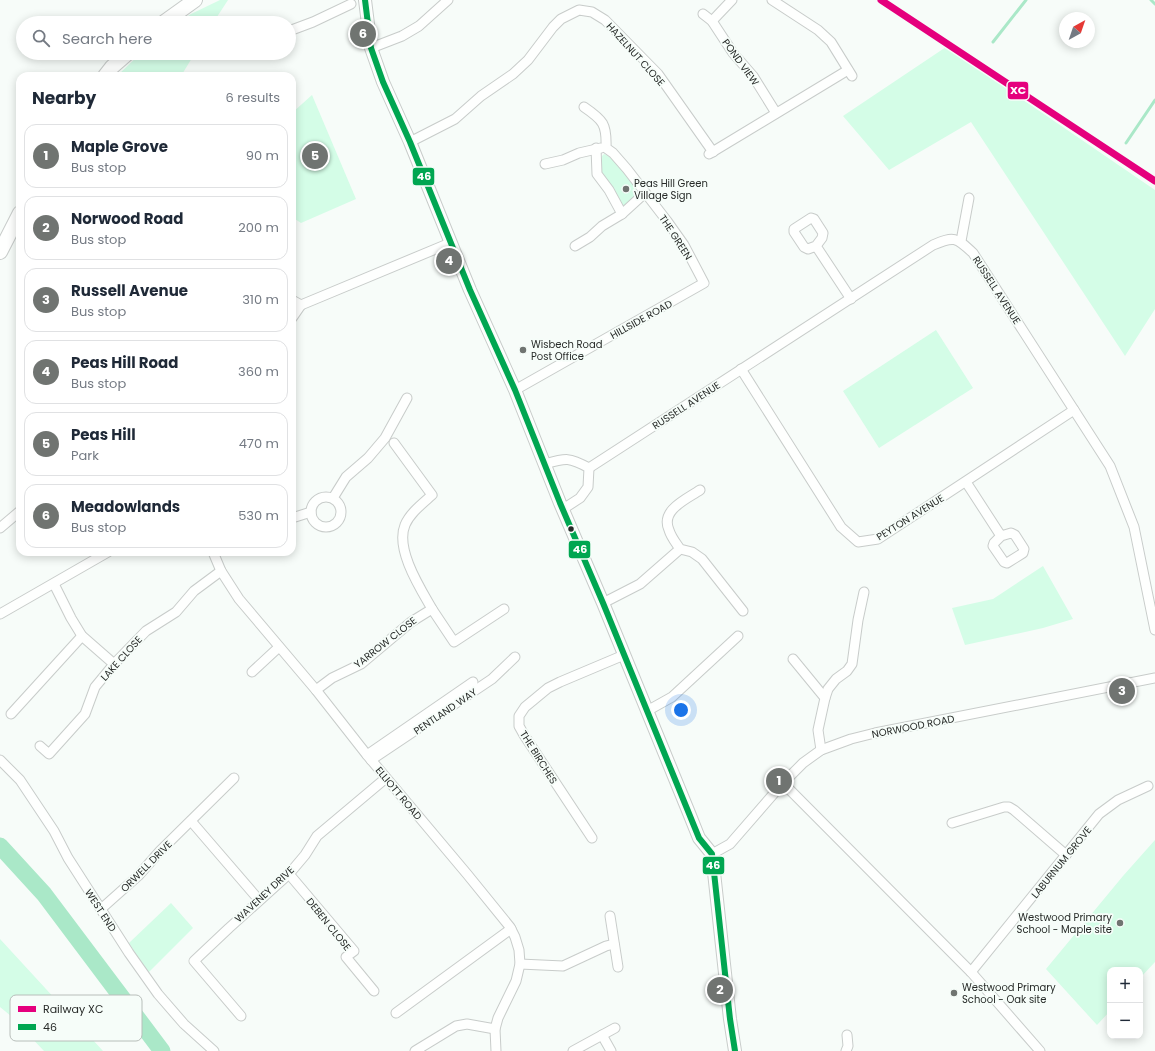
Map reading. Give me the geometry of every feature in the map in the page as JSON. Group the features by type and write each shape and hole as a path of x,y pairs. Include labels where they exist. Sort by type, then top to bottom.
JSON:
{"highway":[{"path":"173,16 195,0"},
{"path":"108,72 120,60"},
{"path":"0,252 16,220"}],"main road":[{"path":"365,0 371,48 382,82 410,142 450,243 488,332 515,390 700,838 712,854 735,1051"}],"street":[{"path":"371,48 402,36 419,26 448,0"},
{"path":"712,22 732,0"},
{"path":"772,0 818,30 831,42 850,73 776,113"},
{"path":"296,28 351,4"},
{"name":"HAZELNUT CLOSE","path":"410,142 455,119 481,96 513,74 528,60 553,27 562,19 579,10 592,12 605,20 658,74 711,153 776,113"},
{"name":"POND VIEW","path":"703,14 712,22 733,53 753,76 776,113"},
{"path":"545,164 596,148 606,148 607,134 603,123 596,115 584,107"},
{"path":"596,148 597,174 609,190 622,214"},
{"name":"THE GREEN","path":"606,148 613,153 627,169 667,221 684,246 704,283"},
{"path":"575,246 590,237 602,226 622,214 645,193"},
{"path":"961,241 969,198"},
{"name":"RUSSELL AVENUE","path":"589,468 933,245 948,239 961,241 973,253 1110,466 1134,527 1155,630"},
{"path":"296,312 301,305 450,243"},
{"path":"816,246 851,299"},
{"name":"HILLSIDE ROAD","path":"515,390 704,283"},
{"path":"296,302 301,305"},
{"name":"PEYTON AVENUE","path":"741,369 840,527 858,542 878,539 1074,410"},
{"path":"333,498 346,477 368,458 385,438 406,398"},
{"path":"394,443 432,495 415,510 405,526 402,544 406,559 432,609 454,642 504,609"},
{"path":"545,464 562,459 571,459 589,468 588,487 580,498 563,509"},
{"path":"966,482 1001,536"},
{"path":"700,490 673,508 667,519 668,530 680,549 692,552 702,559 743,611"},
{"path":"327,497 333,498 338,502 341,508 339,521 328,527 321,527 316,523 312,518 311,512 312,506 316,501 327,497"},
{"path":"296,517 311,512"},
{"path":"0,528 16,514"},
{"path":"603,603 640,584 680,549"},
{"path":"0,614 101,556"},
{"name":"ELLIOTT ROAD","path":"215,556 221,571 239,599 316,690 369,758 467,874 516,937 520,964 516,981 498,1018 495,1029 496,1051"},
{"name":"LAKE CLOSE","path":"40,746 49,754 85,714 95,687 114,664 146,631 176,612 194,591 221,571"},
{"path":"54,584 82,636 114,664"},
{"path":"821,750 818,730 825,698 828,689 836,679 847,671 852,664 858,620 864,592"},
{"name":"YARROW CLOSE","path":"316,690 332,678 361,664 411,622 432,609"},
{"path":"11,714 82,636"},
{"path":"647,711 672,697 738,636"},
{"path":"252,672 279,647"},
{"name":"THE BIRCHES","path":"592,838 524,736 519,726 519,716 525,708 548,688 624,655"},
{"name":"PENTLAND WAY","path":"369,758 492,679 515,657"},
{"path":"793,659 825,698"},
{"name":"NORWOOD ROAD","path":"712,854 730,844 783,783 803,763 821,750 836,743 875,733 1155,678"},
{"path":"369,758 473,682"},
{"name":"WEST END","path":"0,760 20,780 54,831 68,858 158,994 184,1024 214,1051"},
{"name":"ORWELL DRIVE","path":"101,909 138,876 160,851 234,778"},
{"name":"WAVENEY DRIVE","path":"240,1016 194,961 288,874 318,836 386,778"},
{"path":"783,783 971,972 1040,1051"},
{"name":"LABURNUM GROVE","path":"971,972 1099,814 1118,800 1148,786"},
{"path":"952,823 1004,807 1009,807 1066,855"},
{"path":"191,821 259,900"},
{"name":"DEBEN CLOSE","path":"288,874 354,951 346,957 374,991"},
{"path":"610,916 618,967"},
{"path":"396,1013 511,929"},
{"path":"520,964 563,966 606,946 614,944"},
{"path":"416,1051 456,1026 467,1024 495,1029"},
{"path":"573,1051 615,1028"},
{"path":"602,1035 611,1051"},
{"path":"846,1051 848,1046 847,1035"}],"green space":[{"path":"220,0 228,0 218,16 188,16"},
{"path":"946,47 1155,190 1155,309 1125,356 971,122 889,170 843,116"},
{"path":"134,60 191,60 183,72 121,72"},
{"path":"312,95 356,199 301,223 296,220 296,109"},
{"path":"604,154 614,160 626,172 634,184 636,195 623,207 601,172 600,162"},
{"path":"936,330 973,388 879,448 843,391"},
{"path":"1043,566 1073,619 1043,628 965,645 952,608 993,599"},
{"name":"Westwood Primary School - Maple site","path":"1155,840 1155,962 1143,975 1143,967 1107,967 1107,1014 1097,1025 1046,969 1123,876"},
{"path":"171,903 193,928 148,973 129,943"},
{"path":"0,939 52,995 10,995 10,1015 0,1007"},
{"path":"35,1041 94,1041 103,1051 44,1051"}],"waterway":[{"path":"993,42 1026,0"},
{"path":"1151,0 1155,4"},
{"path":"1126,143 1155,100"},
{"path":"0,846 44,894 120,995"},
{"path":"142,1024 162,1051"}],"rail line":[{"name":"XC","path":"881,0 1155,181"}],"transit line":[{"name":"46","path":"365,0 371,48 383,82 410,142 470,290 515,390 560,503 603,603 699,838 712,854 730,1019 735,1051"}],"place":[{"name":"Meadowlands","path":"363,34"},
{"name":"Peas Hill","path":"315,156"},
{"name":"Peas Hill Green Village Sign","path":"626,189"},
{"name":"Peas Hill Road","path":"449,261"},
{"name":"Wisbech Road Post Office","path":"523,350"},
{"name":"Russell Avenue","path":"1122,691"},
{"name":"Maple Grove","path":"779,781"},
{"name":"Westwood Primary School - Maple site","path":"1120,923"},
{"name":"Norwood Road","path":"720,990"},
{"name":"Westwood Primary School - Oak site","path":"954,993"}]}
